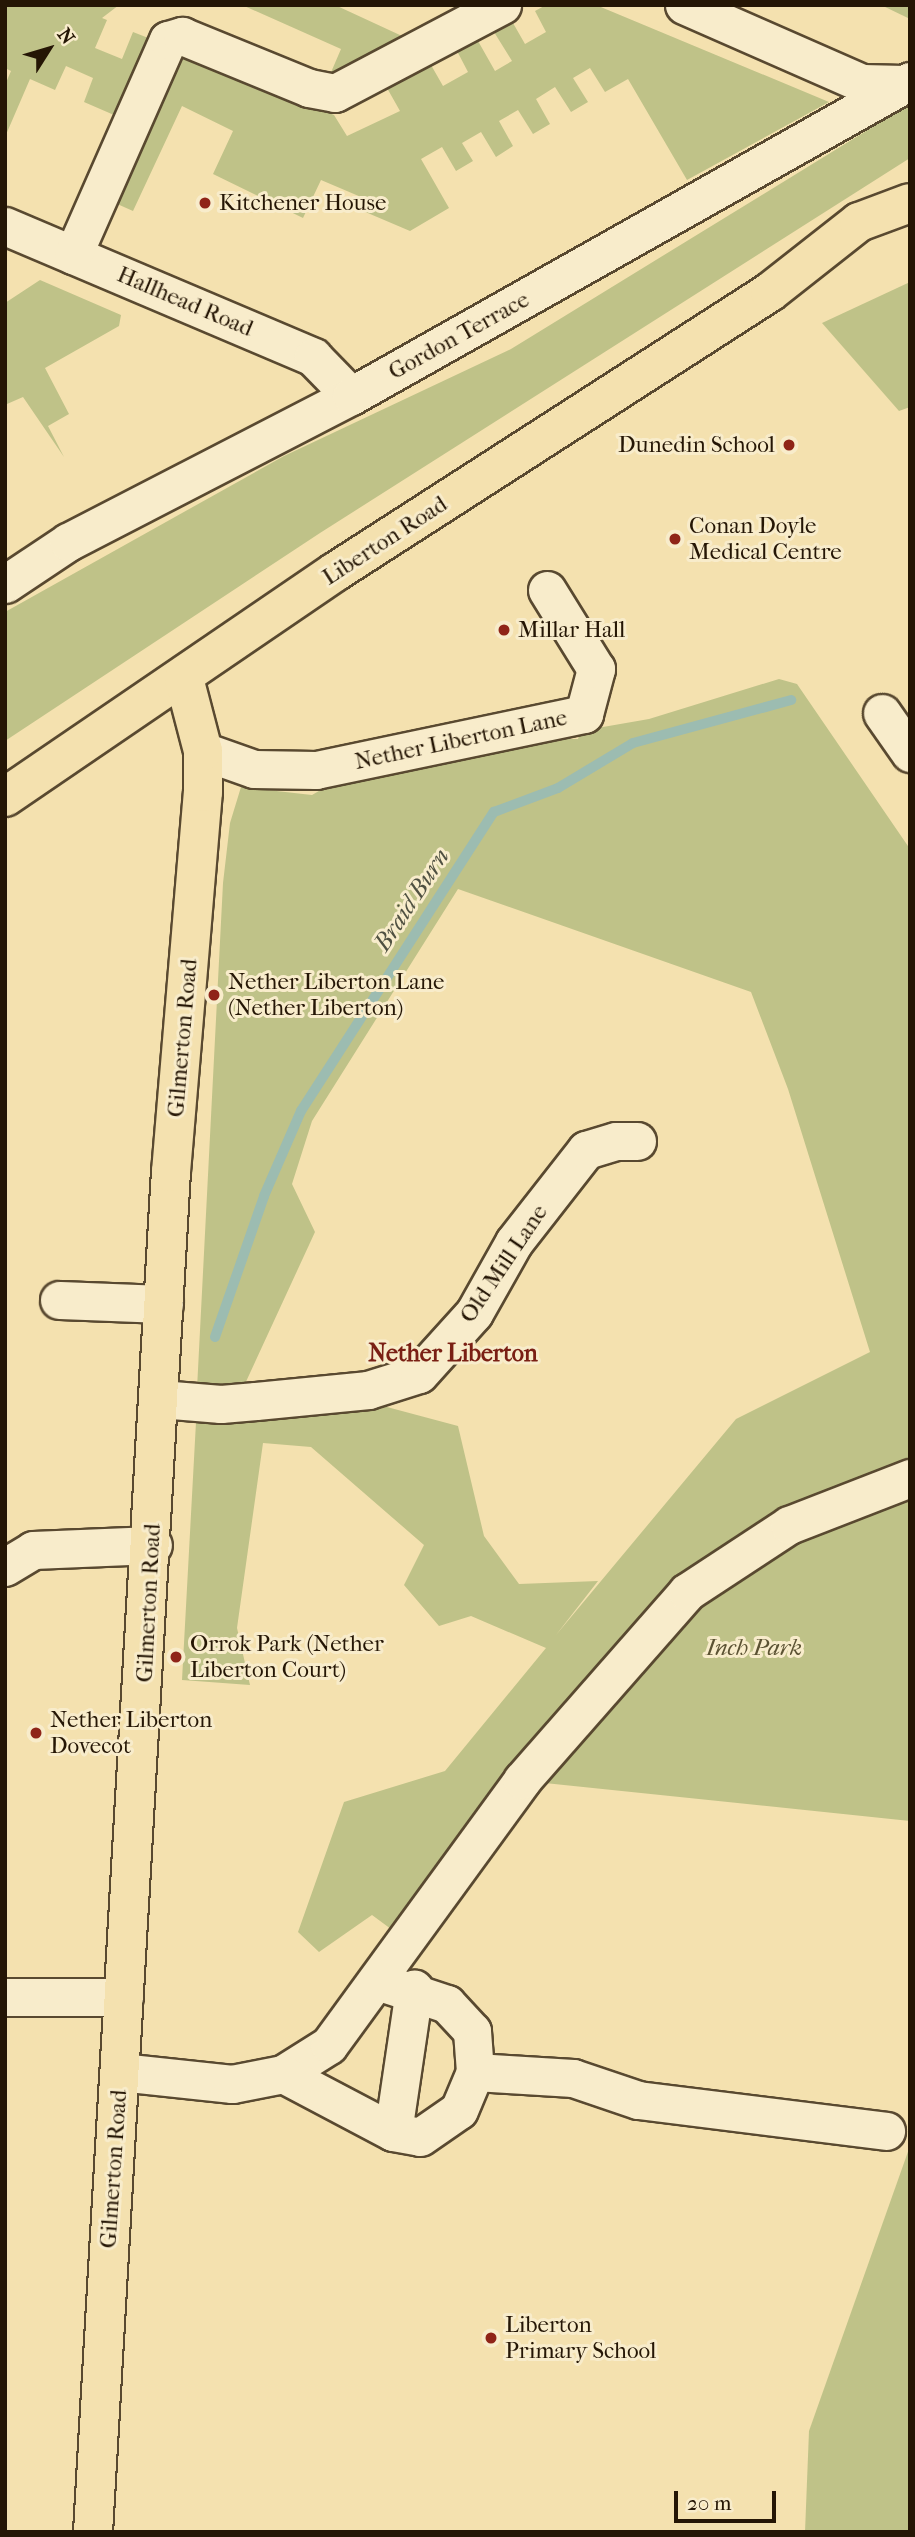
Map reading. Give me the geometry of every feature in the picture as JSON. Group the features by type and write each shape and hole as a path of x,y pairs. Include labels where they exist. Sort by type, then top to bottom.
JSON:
{"main road":[{"name":"Liberton Road","path":"5,797 184,678 335,572 770,292 859,222 910,203"},
{"name":"Liberton Road","path":"770,292 866,244 910,229"},
{"name":"Gilmerton Road","path":"93,2532 153,1545 164,1304 203,751 184,678"}],"street":[{"path":"73,255 168,40 182,36 309,88 335,93 502,5"},
{"path":"684,5 862,83 907,83"},
{"name":"Gordon Terrace","path":"5,584 81,535 351,397 907,83"},
{"name":"Hallhead Road","path":"5,226 313,357 351,397"},
{"name":"Nether Liberton Lane","path":"203,751 254,769 316,770 584,714 596,669 547,590"},
{"path":"882,713 910,753"},
{"name":"Old Mill Lane","path":"160,1399 221,1404 256,1401 368,1390 419,1374 474,1313 514,1242 586,1150 616,1142 637,1141"},
{"path":"59,1300 164,1304"},
{"path":"120,2072 232,2084 283,2074 329,2045 522,1780 687,1591 789,1525 910,1478"},
{"path":"5,1567 33,1550 153,1545"},
{"path":"283,2074 393,2132 421,2137 459,2110 475,2072 472,2031 447,2004 414,1989 377,1981"},
{"path":"393,2132 414,1989"},
{"path":"5,1997 124,1997"},
{"path":"475,2072 573,2078 638,2100 886,2131"}],"green space":[{"path":"5,5 119,5 102,18 107,20 95,48 122,59 133,32 156,41 86,182 114,115 84,102 93,78 66,66 55,90 30,79 5,137 5,85 11,71 5,68"},
{"path":"242,5 335,5 415,42 329,77 341,49"},
{"path":"546,5 596,5 829,102 687,180 628,79 605,92 590,68 573,78 588,102 571,112 555,87 536,99 550,124 533,134 518,110 499,121 513,146 496,157 481,132 462,143 473,161 456,171 442,147 421,159 449,208 410,231 356,208 361,197 321,180 303,218 213,174 233,131 182,106 133,211 106,199 178,53 193,55 334,115 347,136 400,111 387,88 431,65 443,86 468,72 457,51 478,41 495,71 512,61 494,32 513,23 525,44 546,32 535,11"},
{"path":"881,5 910,5 910,19"},
{"path":"910,104 910,158 320,533 5,741 5,612 284,456 511,349"},
{"path":"40,280 121,315 119,326 45,368 69,414 48,426 64,457 23,397 7,404 5,401 5,303"},
{"path":"910,282 910,407 899,411 822,323"},
{"name":"Inch Park","path":"779,679 797,684 910,849 910,1821 535,1782 414,1946 372,1915 319,1952 298,1932 344,1802 445,1771 546,1648 471,1616 439,1626 404,1585 424,1545 311,1447 263,1443 237,1628 250,1685 182,1680 196,1422 357,1399 458,1426 484,1536 519,1584 598,1581 556,1635 736,1419 870,1352 788,1089 751,992 458,889 312,1121 292,1184 315,1232 244,1386 197,1389 223,883 230,823 241,787 312,795 338,780 543,739 578,739 580,731 649,719"},
{"path":"910,2146 910,2532 805,2532 809,2431"}],"waterway":[{"name":"Braid Burn","path":"215,1337 264,1196 301,1111 494,812 558,788 633,743 791,700"}],"place":[{"name":"Kitchener House","path":"205,203"},
{"name":"Dunedin School","path":"789,445"},
{"name":"Conan Doyle Medical Centre","path":"675,539"},
{"name":"Millar Hall","path":"504,630"},
{"name":"Nether Liberton Lane (Nether Liberton)","path":"214,995"},
{"name":"Orrok Park (Nether Liberton Court)","path":"176,1657"},
{"name":"Nether Liberton Dovecot","path":"36,1733"},
{"name":"Liberton Primary School","path":"491,2338"}],"district":[{"name":"Nether Liberton","path":"453,1354"}]}
